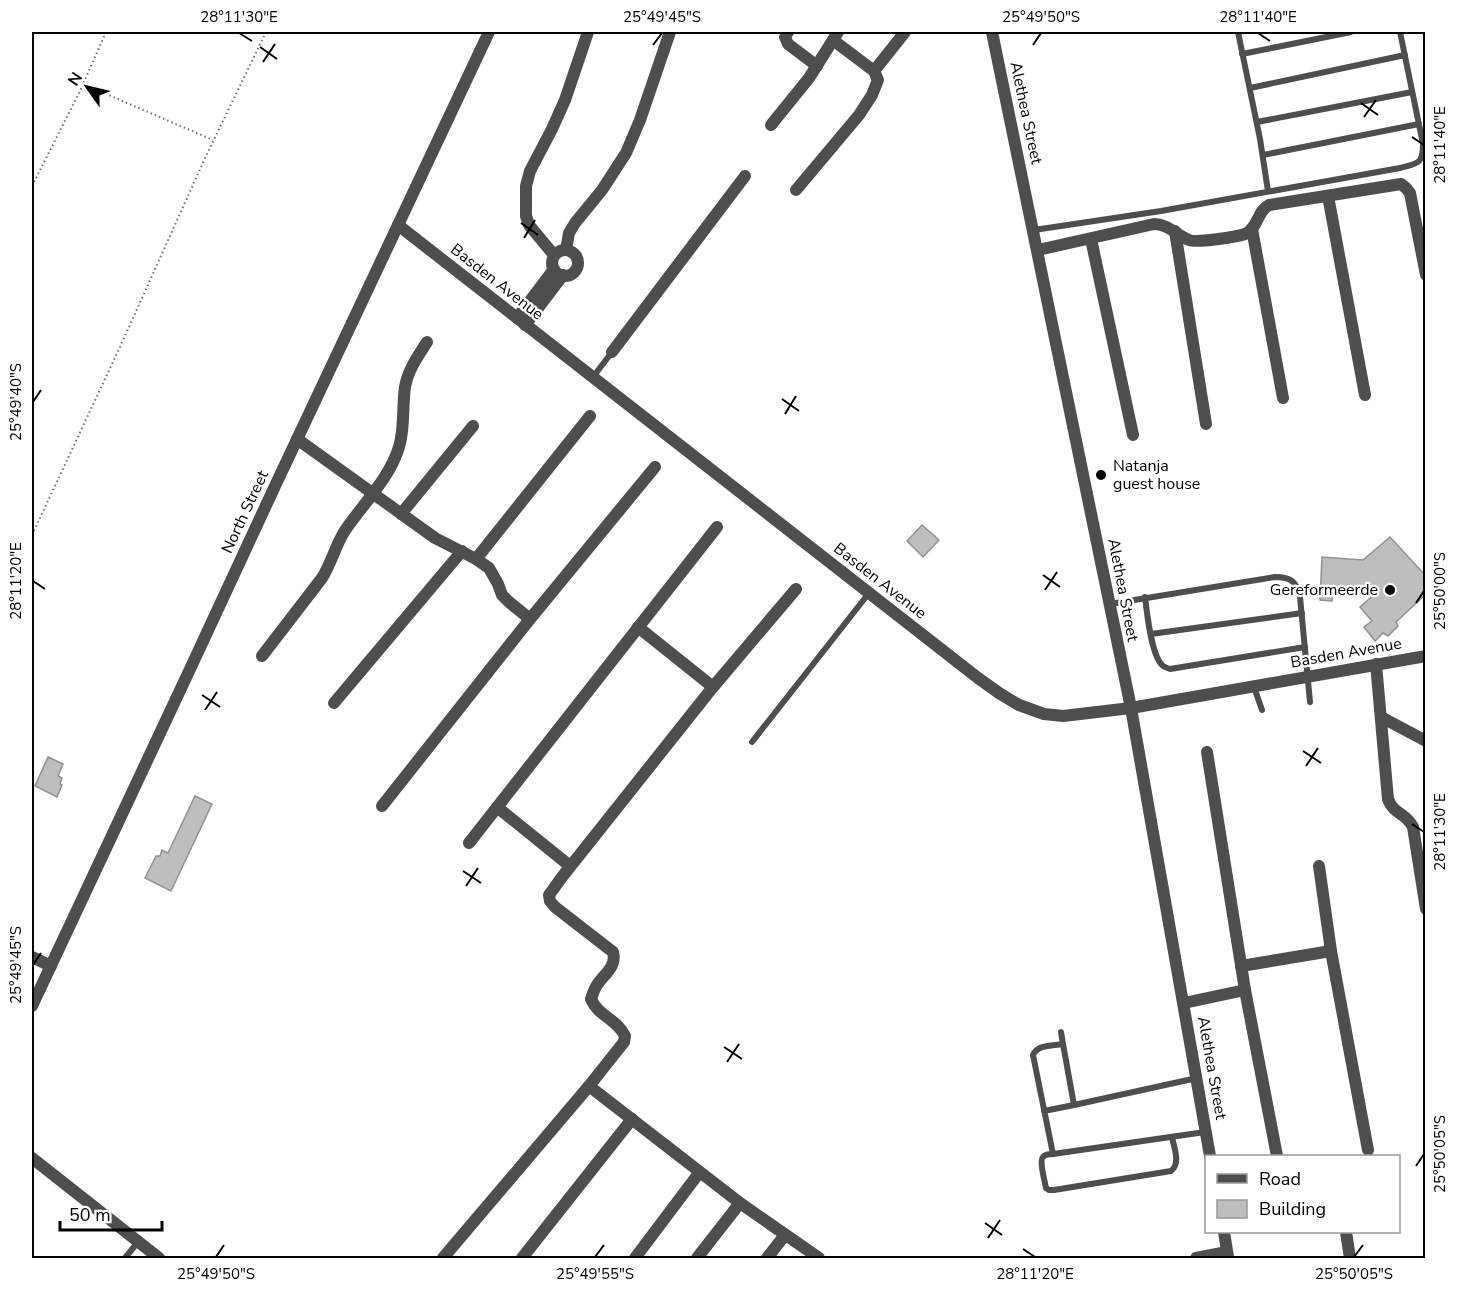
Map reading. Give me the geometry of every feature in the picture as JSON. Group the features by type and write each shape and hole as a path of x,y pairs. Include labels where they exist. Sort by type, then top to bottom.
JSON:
{"street":[{"name":"North Street","path":"32,1006 489,32"},
{"path":"554,255 529,225 526,216 526,186 530,171 565,100 588,32"},
{"path":"566,250 569,233 575,223 602,190 626,153 640,120 670,32"},
{"path":"788,32 785,37 788,44 817,66"},
{"path":"874,71 905,32"},
{"name":"Alethea Street","path":"992,32 1131,708 1210,1155"},
{"path":"771,125 809,78 835,36 874,71 878,80 872,96 859,115 796,190"},
{"path":"612,352 746,176"},
{"path":"1038,250 1154,224 1161,224 1197,242 1244,234 1252,229 1263,209 1269,205 1401,184 1410,195 1425,275"},
{"path":"1328,196 1365,395"},
{"name":"Basden Avenue","path":"398,225 978,678 1020,705 1044,714 1063,716 1131,708 1425,656"},
{"path":"1252,229 1283,398"},
{"path":"1175,231 1206,424"},
{"path":"1091,239 1132,435"},
{"path":"559,251 572,252 577,257 576,270 570,275 558,272 552,262 554,255 559,251"},
{"path":"521,322 558,272"},
{"path":"262,656 322,578 342,537 388,471 399,446 405,386 409,372 427,342"},
{"path":"476,559 590,416"},
{"path":"401,514 473,426"},
{"path":"297,439 435,538 489,568 502,595 530,619"},
{"path":"382,806 530,619 656,467"},
{"path":"469,843 717,527"},
{"path":"334,703 462,551"},
{"path":"444,1258 589,1086 624,1042 626,1036 619,1025 594,1007 591,999 595,987 613,966 615,959 613,952 555,907 549,895 713,687 796,589"},
{"path":"638,627 713,687"},
{"path":"1376,664 1388,799 1390,806 1409,820 1413,827 1425,909"},
{"path":"1381,717 1425,741"},
{"path":"1207,752 1245,990 1277,1155"},
{"path":"497,807 570,866"},
{"path":"1319,866 1331,951 1368,1150"},
{"path":"1241,966 1331,951"},
{"path":"32,957 51,966"},
{"path":"1184,1003 1245,990"},
{"path":"589,1086 699,1173 819,1258"},
{"path":"522,1258 632,1119"},
{"path":"32,1158 159,1258"},
{"path":"635,1258 699,1173"},
{"path":"697,1258 740,1203"},
{"path":"1196,1258 1228,1255 1224,1233"},
{"path":"1346,1233 1350,1258"},
{"path":"767,1258 785,1235"}],"lane":[{"path":"1238,32 1257,122 1268,191"},
{"path":"1242,54 1351,32"},
{"path":"1034,230 1161,211 1413,164 1423,155 1423,144 1400,32"},
{"path":"1250,88 1405,56"},
{"path":"1257,122 1412,92"},
{"path":"1263,154 1419,124"},
{"path":"592,378 612,352"},
{"path":"1110,604 1284,577 1298,587 1310,702"},
{"path":"752,742 869,593"},
{"path":"1145,597 1157,658 1161,664 1170,669 1305,647"},
{"path":"1151,634 1302,613"},
{"path":"1254,686 1262,710"},
{"path":"1061,1032 1074,1105"},
{"path":"1053,1154 1033,1055 1038,1048 1064,1044"},
{"path":"1044,1111 1197,1078"},
{"path":"1172,1137 1177,1162 1171,1171 1054,1190 1046,1188 1041,1161 1047,1154 1206,1132"},
{"path":"125,1258 138,1242"}],"path":[{"path":"32,186 106,32"},
{"path":"32,535 213,140 266,32"},
{"path":"83,84 213,140"}],"building":[{"path":"922,525 939,540 923,557 907,541"},
{"name":"Gereformeerde","path":"1390,537 1425,575 1425,595 1396,622 1398,626 1388,636 1383,633 1375,641 1364,627 1372,621 1360,607 1378,591 1332,588 1332,601 1320,600 1322,557 1363,560"},
{"path":"48,757 63,764 58,776 62,778 60,784 62,785 57,797 35,786"},
{"path":"195,796 212,804 171,891 145,878 156,856 160,856 162,850 168,853"}],"place":[{"name":"Natanja guest house","path":"1101,475"},
{"name":"Gereformeerde","path":"1390,590"}]}
